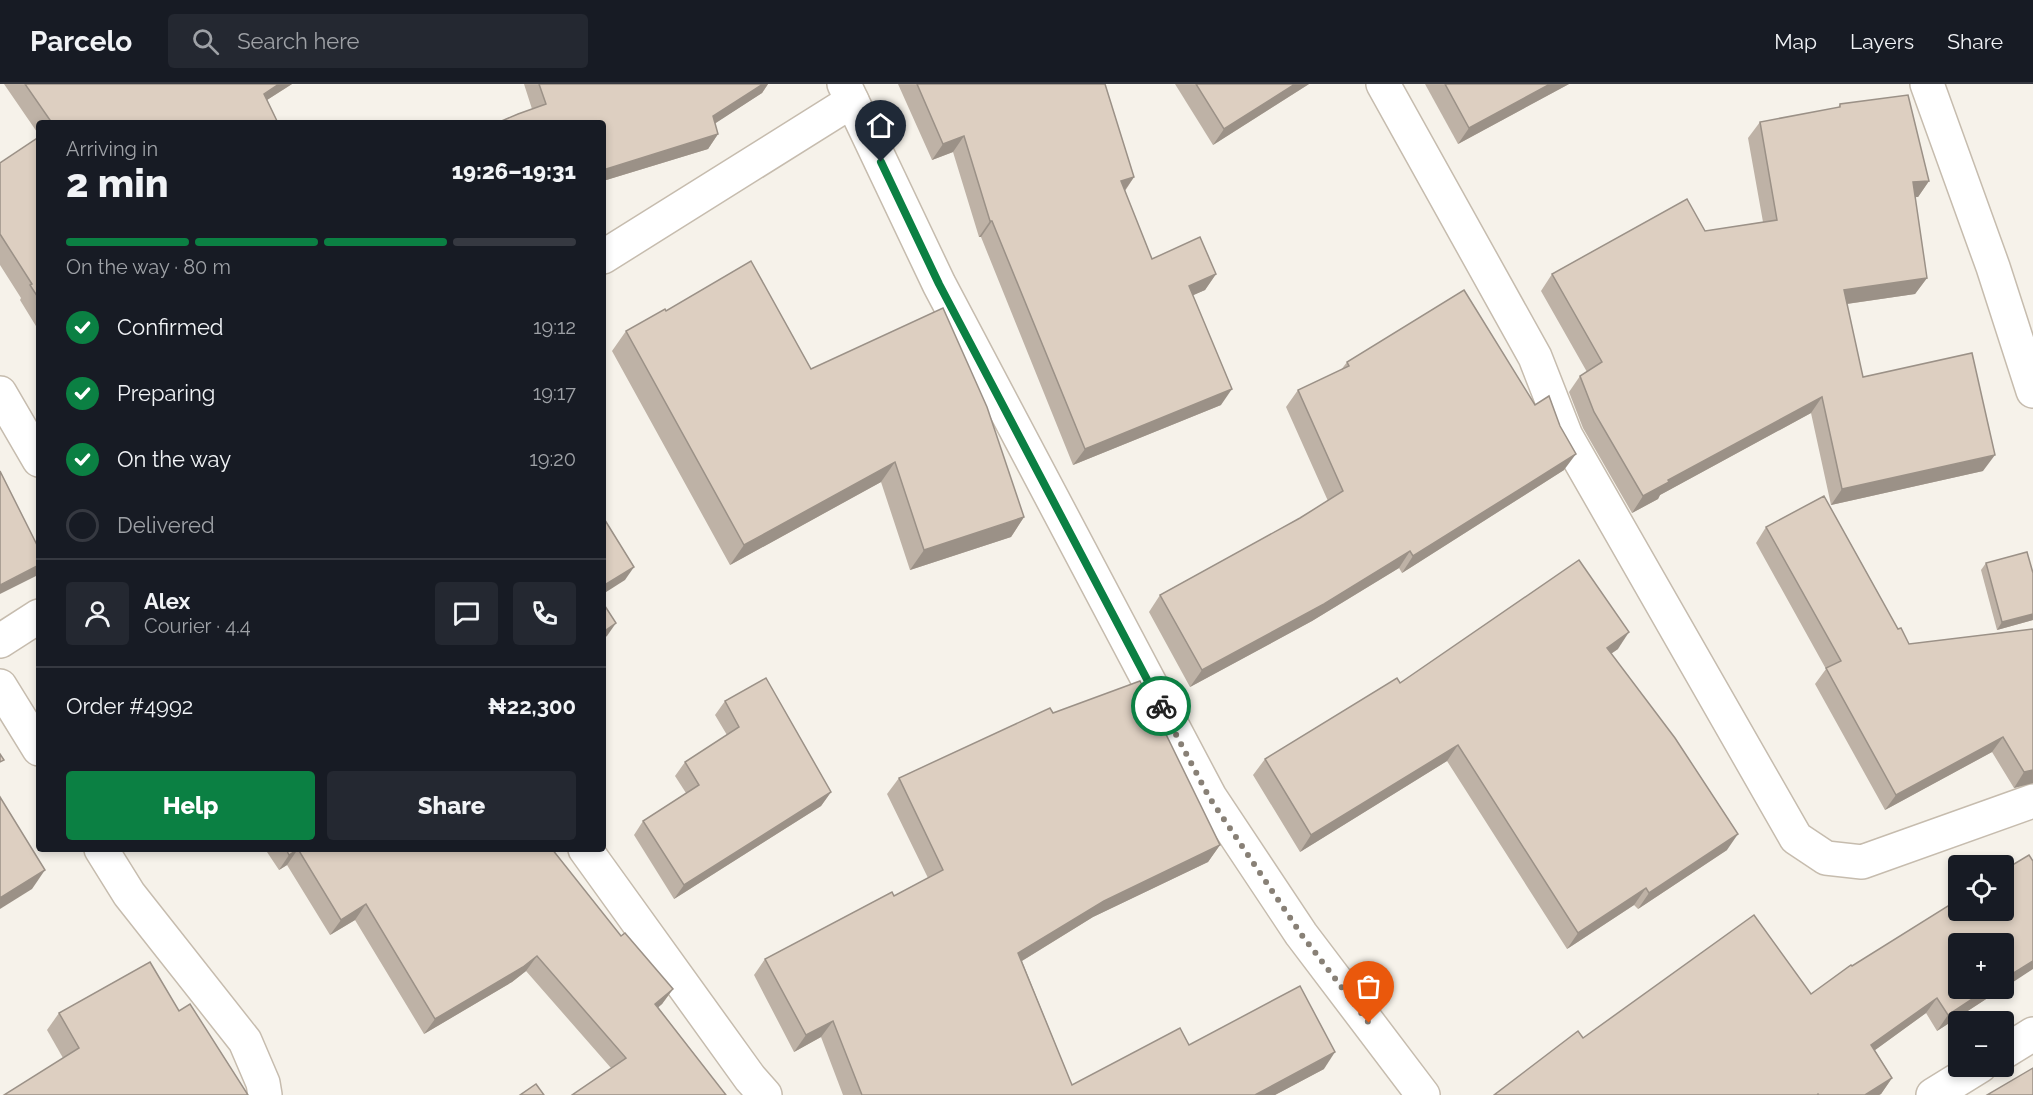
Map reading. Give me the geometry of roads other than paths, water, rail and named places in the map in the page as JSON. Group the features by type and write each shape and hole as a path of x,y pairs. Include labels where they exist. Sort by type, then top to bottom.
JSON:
{"street":[{"path":"1383,84 1534,357 1566,436 1796,838 1826,858 1862,862 2033,801"},
{"path":"1928,84 1993,267 2033,391"},
{"path":"606,255 848,93 939,284 1209,797 1301,934 1423,1095"},
{"path":"0,393 36,455"},
{"path":"0,641 36,618"},
{"path":"0,686 36,744"},
{"path":"103,852 129,894 245,1041 263,1083 265,1095"},
{"path":"587,852 750,1078 765,1095"},
{"path":"2014,1046 2033,1034"},
{"path":"1933,1095 1962,1077"}]}
